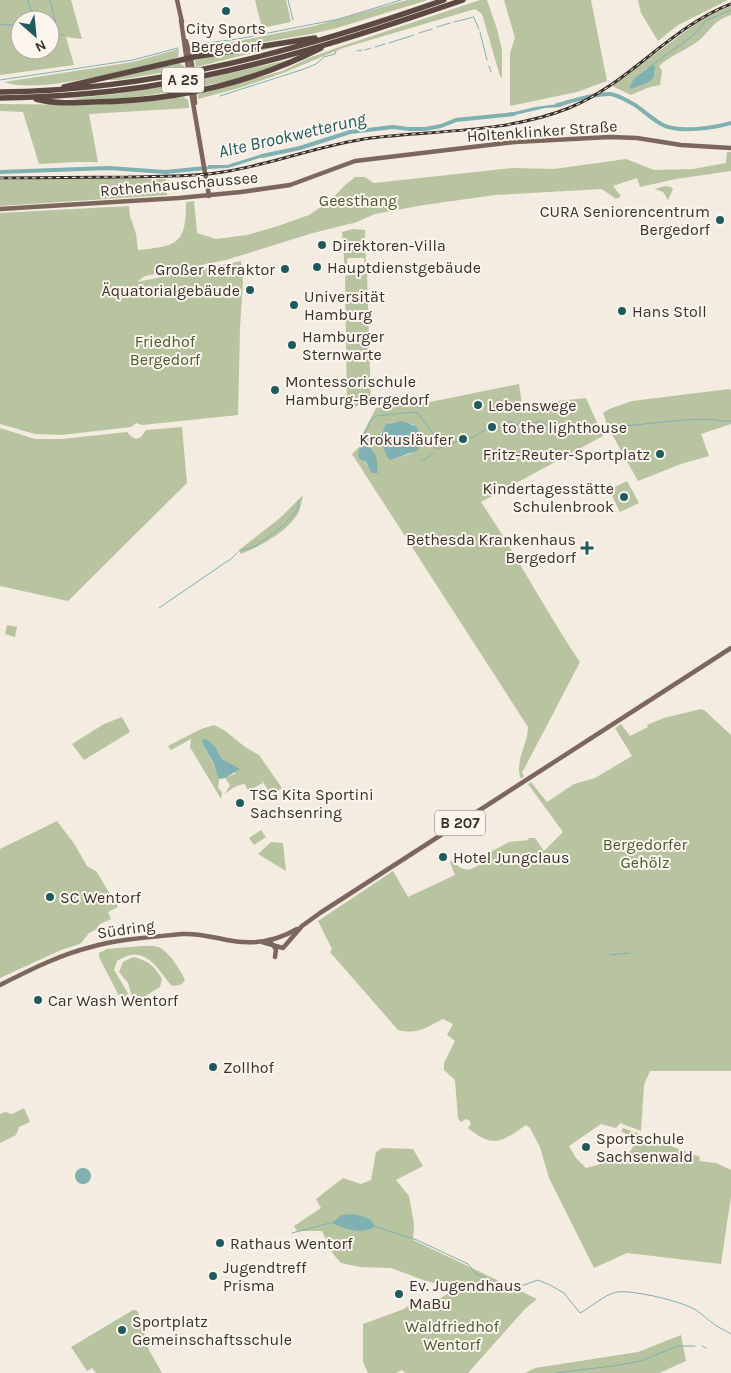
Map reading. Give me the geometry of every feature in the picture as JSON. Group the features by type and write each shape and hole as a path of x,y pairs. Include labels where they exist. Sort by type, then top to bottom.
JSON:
{"highway":[{"name":"A 25","path":"0,92 48,91 105,86 172,75 332,39 444,0"},
{"name":"A 25","path":"0,98 106,92 173,82 249,65 463,0"},
{"path":"48,91 298,39 332,39"},
{"path":"29,97 41,101 104,102 133,100 258,75 292,62 332,39"}],"main road":[{"path":"177,0 190,62 195,109 209,196"},
{"name":"Holtenklinker Straße","path":"355,161 515,142 610,137 637,138 681,145 731,148"},
{"name":"Rothenhauschaussee","path":"0,209 209,196 290,185 355,161"},
{"name":"B 207","path":"283,947 302,926 731,648"},
{"name":"Südring","path":"0,985 63,956 110,943 189,934 236,942 262,942 276,939 302,926"},
{"path":"276,939 280,941 283,947"},
{"name":"Südring","path":"262,942 283,947"},
{"path":"271,944 276,949 275,957"}],"green space":[{"path":"0,0 71,0 82,39 66,37 74,65 0,75"},
{"path":"255,0 286,0 291,22 262,28"},
{"path":"407,0 428,0 311,34 195,54 190,47 239,41 314,26"},
{"path":"480,0 487,0 497,29 502,50 502,78 482,14 475,9 343,48 283,73 198,99 198,95 202,93 282,71 309,58 342,46"},
{"path":"504,0 591,0 607,81 577,92 510,106 510,53 515,38"},
{"path":"638,0 728,0 678,25 658,41 641,13"},
{"path":"731,6 731,15 716,23 697,42 659,66 662,71 660,85 631,95 612,86 706,16","holes":["647,68 655,71 651,81 629,89 634,78"]},
{"path":"284,44 280,46 196,67 195,60"},
{"path":"179,49 178,57 173,59 87,79 40,85 20,85 4,82 133,62"},
{"path":"292,59 241,78 199,87 197,81"},
{"path":"180,63 184,66 184,69 118,80 99,80"},
{"path":"186,83 187,87 184,90 128,98 68,99 116,94"},
{"path":"183,97 188,100 189,108 89,114 98,162 39,164 23,112 0,111 0,104 90,105 134,103"},
{"path":"727,152 731,152 731,171 676,179 640,187 637,178 613,186 621,196 616,199 602,189 495,195 424,205 375,214 357,222 313,233 226,260 145,276 137,282 241,261 243,281 238,415 142,425 136,423 131,427 62,435 35,434 0,424 0,213 129,206 138,250 162,247 177,240 184,227 186,202 194,201 197,233 216,239 247,235 309,215 330,201 355,177 365,177 374,183 512,168 554,169 626,159 654,170 693,169 726,163"},
{"path":"74,178 166,179 167,195 0,206 0,180"},
{"path":"665,186 673,189 668,200 663,192 655,189"},
{"path":"353,229 365,230 366,267 364,258 347,258 348,273 345,273 342,232"},
{"path":"365,271 367,273 371,405 347,407 345,276"},
{"path":"519,384 522,405 586,398 603,436 481,502 580,662 522,773 524,776 521,779 519,766 528,727 352,454 361,445 358,443 376,408 420,404","holes":["389,423 413,424 425,440 410,454 392,459 379,436","361,447 377,467 378,471 368,467 358,454"]},
{"path":"731,390 731,424 701,434 709,456 681,464 638,481 608,427 603,413 632,401"},
{"path":"182,427 187,483 68,601 0,586 0,428 35,439 62,439 127,432 136,439 141,437 146,430"},
{"name":"Kindertagesstätte Schulenbrook","path":"627,481 639,503 620,512 609,490"},
{"path":"303,495 299,511 289,525 257,547 241,554 239,550 280,518"},
{"path":"7,625 17,627 15,637 5,634"},
{"name":"Bergedorfer Gehölz","path":"701,709 731,735 731,1071 650,1071 644,1085 641,1131 620,1123 616,1128 601,1124 569,1146 576,1158 586,1168 605,1163 613,1154 623,1162 637,1141 621,1131 623,1128 700,1157 699,1161 716,1163 731,1170 731,1196 721,1264 627,1253 594,1268 549,1178 540,1147 530,1128 526,1125 504,1139 491,1141 477,1135 468,1128 471,1124 469,1120 466,1119 461,1122 458,1118 455,1080 444,1070 444,1063 455,1041 447,1035 453,1024 443,1019 416,1031 398,1030 330,952 332,949 318,921 393,871 408,897 455,875 450,862 452,861 464,869 493,863 487,854 509,842 529,840 528,838 535,838 544,851 563,832 528,784 531,782 547,802 574,784 595,778 632,756 615,728 621,724 630,736 648,727 647,725 664,718"},
{"path":"122,717 130,732 84,760 72,744 104,724"},
{"path":"214,725 259,755 282,788 271,795 260,777 263,783 248,791 245,784 236,786 225,794 230,785 225,778 236,773 222,759 215,746 204,748 217,772 218,788 222,792 221,799 190,747 191,739 171,750 168,746 201,729"},
{"name":"SC Wentorf","path":"57,821 75,845 87,866 96,871 118,907 108,912 111,919 100,924 81,943 61,950 0,978 0,849"},
{"path":"261,830 266,837 254,845 249,838"},
{"path":"271,842 283,843 286,871 258,854"},
{"path":"154,946 166,952 185,981 180,985 172,986 149,960 142,956 127,956 117,961 114,970 128,993 126,997 119,996 99,957 99,953 107,949"},
{"path":"133,957 150,964 162,979 160,987 137,1001 132,997 128,983 119,972 123,962"},
{"path":"24,1108 30,1122 19,1127 16,1135 0,1143 0,1114 5,1112 12,1114"},
{"name":"Waldfriedhof Wentorf","path":"382,1148 413,1149 423,1166 396,1180 409,1196 414,1224 413,1240 537,1299 525,1309 468,1373 405,1373 402,1370 396,1373 368,1373 363,1362 363,1324 404,1309 419,1298 427,1307 456,1288 426,1281 391,1268 360,1267 341,1263 333,1254 322,1231 297,1231 294,1226 321,1208 316,1199 343,1178 361,1184 371,1180 376,1152"},
{"name":"Sportplatz Gemeinschaftsschule","path":"133,1310 138,1312 149,1350 162,1373 96,1373 92,1368 87,1371 71,1347"},
{"path":"681,1335 686,1361 659,1373 525,1373 535,1368 638,1352"}],"water":[{"path":"652,65 655,66 654,77 651,81 631,89 629,88 634,78"},
{"path":"567,104 511,116 510,113 535,107"},
{"path":"262,154 266,156 228,168 208,169 208,165 227,165"},
{"path":"402,421 416,426 425,443 416,451 390,460 377,440 386,424"},
{"path":"363,446 372,449 374,452 378,473 372,473 366,462 359,458 359,450"},
{"path":"206,739 215,746 222,759 240,769 225,778 219,779 214,763 203,744 202,740"},
{"path":"83,1168 91,1176 83,1184 75,1176"},
{"path":"353,1214 363,1216 375,1226 359,1231 331,1223 342,1215"}],"waterway":[{"path":"28,0 30,10"},
{"path":"50,0 52,10"},
{"path":"288,0 293,20"},
{"path":"191,45 238,39 339,19 401,0"},
{"path":"652,65 691,37 700,29 705,21 731,10"},
{"path":"454,22 474,17"},
{"path":"474,18 479,29"},
{"path":"437,27 450,23"},
{"path":"0,24 10,25"},
{"path":"419,33 432,29"},
{"path":"480,32 487,60"},
{"path":"60,34 64,35"},
{"path":"389,43 414,35"},
{"path":"375,47 385,44"},
{"path":"0,80 133,60 178,48"},
{"path":"365,50 371,48"},
{"path":"357,51 362,50"},
{"path":"220,96 304,69 316,64 324,57 335,54 336,51"},
{"path":"489,66 491,72"},
{"path":"557,105 591,96 610,94 635,105 659,123 678,129 715,127 731,123"},
{"name":"Alte Brookwetterung","path":"262,156 300,148 350,132 393,127 425,129 441,126 456,120 514,114"},
{"name":"Alte Brookwetterung","path":"0,172 109,168 165,172 206,168"},
{"path":"364,434 371,420 376,416 414,412 418,413 443,447 466,438 472,438 486,429 497,428 508,421 516,425 522,422 529,424 541,421 557,432 561,429 576,430 597,427"},
{"path":"611,427 704,419 731,421"},
{"path":"359,443 362,437"},
{"path":"370,447 377,440"},
{"path":"425,443 438,449 442,447"},
{"path":"421,462 433,453"},
{"path":"239,551 256,546 285,524 298,509 298,501"},
{"path":"159,608 237,553"},
{"path":"610,955 629,953"},
{"path":"292,1233 330,1223"},
{"path":"374,1226 417,1240 468,1264 476,1274 497,1284 518,1287 538,1280 550,1285 564,1293 580,1313 602,1298 617,1292 646,1294 696,1310 731,1334"},
{"path":"555,1373 641,1361 677,1346 695,1346"},
{"path":"702,1346 706,1348"}],"railway":[{"path":"0,178 183,176 205,174 255,166 351,141 521,122 569,108 591,98 631,71 688,27 709,14 731,4"}],"place":[{"name":"City Sports Bergedorf","path":"226,11"},
{"name":"CURA Seniorencentrum Bergedorf","path":"720,220"},
{"name":"Direktoren-Villa","path":"322,245"},
{"name":"Hauptdienstgebäude","path":"317,267"},
{"name":"Großer Refraktor","path":"285,269"},
{"name":"Äquatorialgebäude","path":"250,290"},
{"name":"Universität Hamburg","path":"294,305"},
{"name":"Hans Stoll","path":"622,311"},
{"name":"Hamburger Sternwarte","path":"292,345"},
{"name":"Montessorischule Hamburg-Bergedorf","path":"275,390"},
{"name":"Lebenswege","path":"478,405"},
{"name":"to the lighthouse","path":"492,427"},
{"name":"Krokusläufer","path":"463,439"},
{"name":"Fritz-Reuter-Sportplatz","path":"660,454"},
{"name":"Kindertagesstätte Schulenbrook","path":"624,497"},
{"name":"Bethesda Krankenhaus Bergedorf","path":"587,548"},
{"name":"TSG Kita Sportini Sachsenring","path":"240,803"},
{"name":"Hotel Jungclaus","path":"443,857"},
{"name":"SC Wentorf","path":"50,897"},
{"name":"Car Wash Wentorf","path":"38,1000"},
{"name":"Zollhof","path":"213,1067"},
{"name":"Sportschule Sachsenwald","path":"586,1147"},
{"name":"Rathaus Wentorf","path":"220,1243"},
{"name":"Jugendtreff Prisma","path":"213,1276"},
{"name":"Ev. Jugendhaus MaBu","path":"399,1294"},
{"name":"Sportplatz Gemeinschaftsschule","path":"122,1330"}],"park label":[{"name":"Geesthang","path":"358,200"},
{"name":"Friedhof Bergedorf","path":"165,350"}]}
